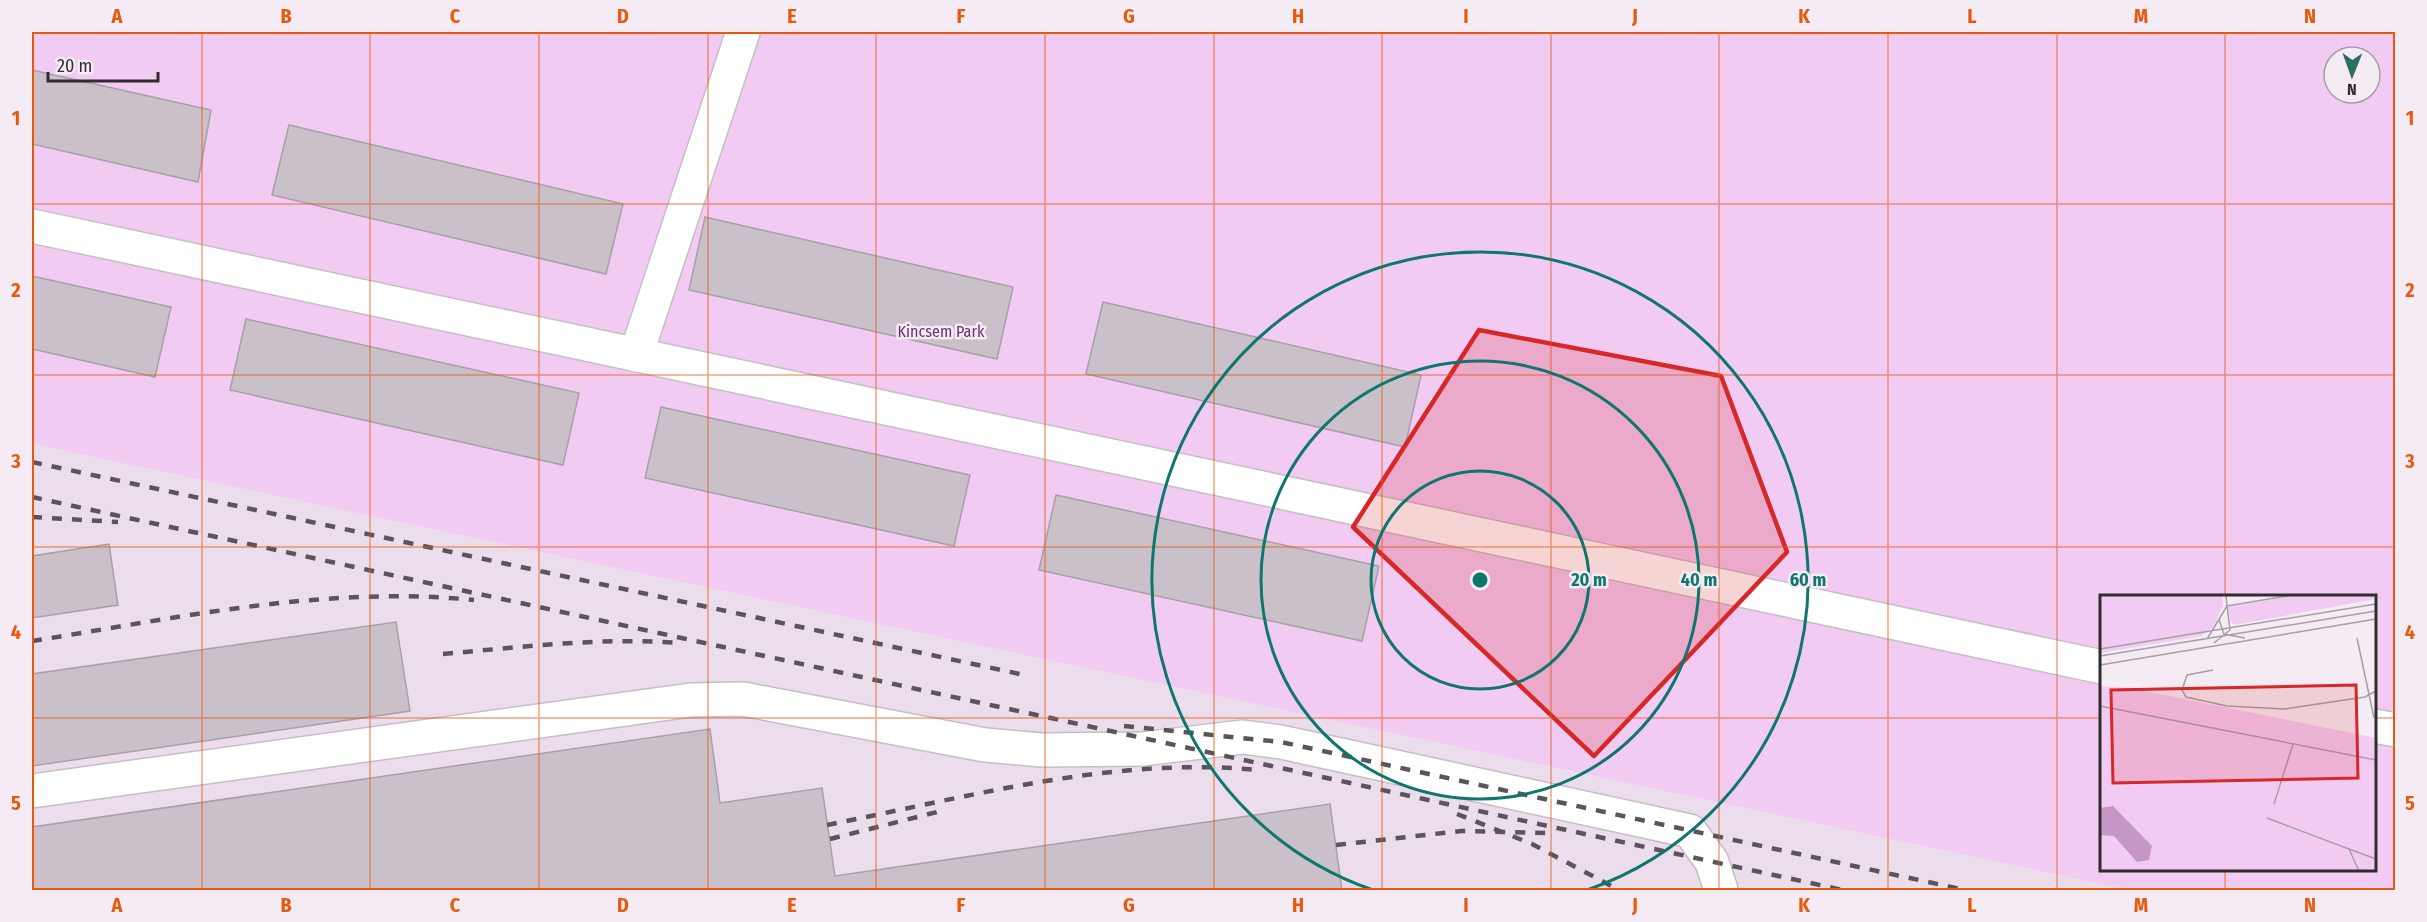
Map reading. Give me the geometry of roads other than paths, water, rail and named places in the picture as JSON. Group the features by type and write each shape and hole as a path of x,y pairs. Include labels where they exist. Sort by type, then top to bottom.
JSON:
{"lane":[{"path":"636,355 743,32"},
{"path":"32,226 2100,667"},
{"path":"32,791 691,700 743,699 985,746 1030,749 1142,749 1243,737 1292,744 1690,831 1712,862 1721,891"},
{"path":"2376,726 2396,730"}],"railway":[{"path":"32,462 1029,676"},
{"path":"32,497 1843,890"},
{"path":"32,517 118,522"},
{"path":"32,641 197,614 308,600 363,597 474,600"},
{"path":"443,654 591,642 680,643"},
{"path":"1124,726 1281,742 1965,890"},
{"path":"827,825 988,792 1095,774 1204,767 1258,770"},
{"path":"830,839 945,810"},
{"path":"1457,814 1532,844 1619,890"},
{"path":"1336,845 1461,831 1547,833"}],"park label":[{"name":"Kincsem Park","path":"941,331"}]}
